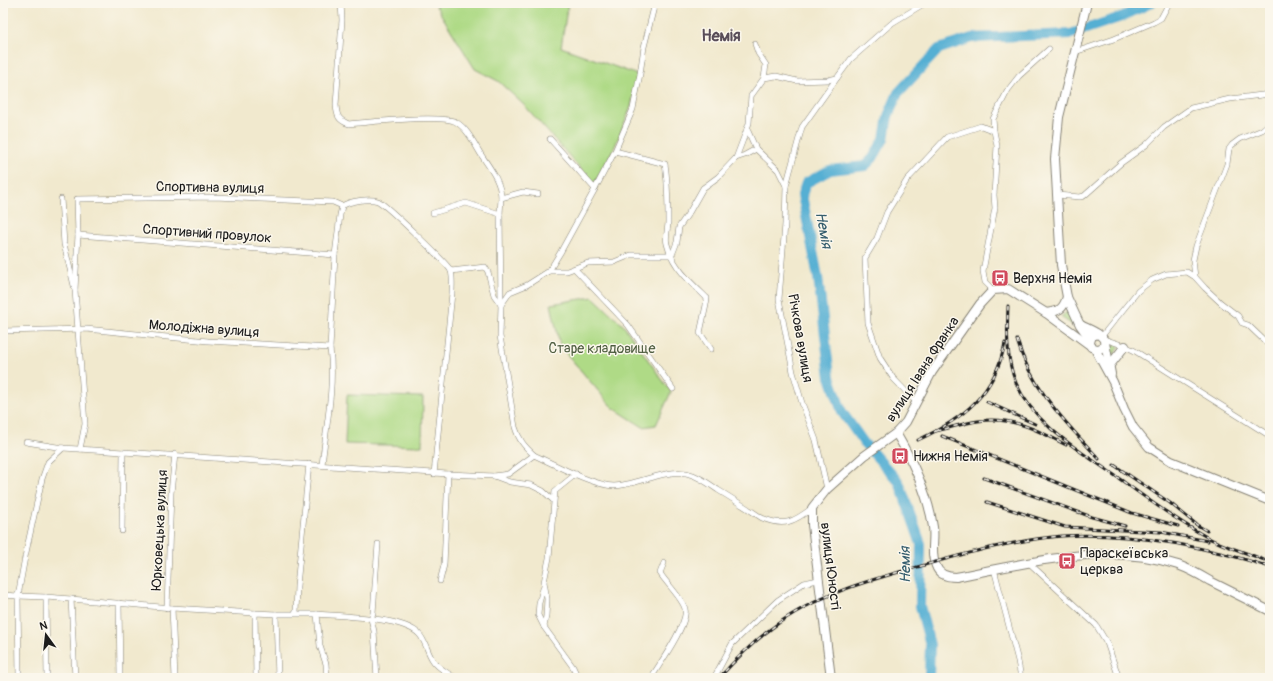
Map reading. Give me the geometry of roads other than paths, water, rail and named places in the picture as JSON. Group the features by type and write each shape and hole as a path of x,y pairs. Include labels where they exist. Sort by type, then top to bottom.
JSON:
{"main road":[{"path":"1087,3 1059,117 1054,159 1061,265 1067,297 1080,325 1096,339 1110,365 1113,382"},
{"path":"993,290 1008,288 1072,332 1096,339"},
{"name":"вулиця Івана Франка","path":"864,456 896,433 906,422 932,372 980,304 993,290"},
{"path":"1046,313 1057,311 1062,308 1065,305 1067,297"},
{"path":"1080,325 1096,339 1124,409 1133,427 1149,447 1171,461 1270,501"},
{"path":"1072,332 1096,339"},
{"path":"1110,365 1125,346"},
{"path":"896,433 913,462 933,526 934,560 937,569 945,576 956,577 1028,562 1084,554 1142,556 1178,565 1270,611"},
{"name":"вулиця Юності","path":"831,678 818,580 812,525 812,508 827,489 864,456"}],"street":[{"path":"341,3 342,20 336,105 338,116 342,121 349,124 437,118 455,122 464,128 492,172 501,193 500,336 515,428 518,438 524,446 534,455 576,474 603,484 614,486 680,472 687,473 703,480 762,518 772,522 784,523 801,516 812,508"},
{"path":"501,305 510,292 527,285 548,271 560,253 615,151 633,109 644,47 655,3"},
{"name":"Річкова вулиця","path":"827,489 816,440 802,403 793,372 779,299 785,224 786,186 802,127 851,59 892,22 925,3"},
{"path":"1075,52 1114,39 1154,22 1161,18 1169,3"},
{"path":"672,255 677,242 679,227 703,188 718,177 736,158 749,123 751,96 764,78 766,65 755,44"},
{"path":"993,290 985,282 982,271 995,208 994,195 997,146 993,118 1008,90 1019,76 1049,49"},
{"path":"764,78 776,76 796,81 828,80 837,78"},
{"path":"1057,195 1084,196 1121,163 1146,145 1164,126 1192,108 1230,99 1270,94"},
{"path":"1196,277 1193,260 1196,246 1227,164 1229,150 1232,145 1240,139 1262,130 1270,123"},
{"path":"916,402 893,378 880,358 868,323 865,258 877,238 887,212 907,180 948,137 981,126 994,131"},
{"path":"747,129 756,149 778,170 786,186"},
{"path":"550,139 595,189"},
{"path":"736,158 756,149"},
{"path":"615,151 665,164 668,180 666,243 675,263 707,298 700,333 711,349"},
{"path":"501,198 523,192 538,194"},
{"name":"Спортивна вулиця","path":"78,235 77,199 214,197 333,202 342,206 347,203 364,200 378,201 439,257 451,271"},
{"path":"61,199 64,244 75,290"},
{"path":"433,213 466,203 500,214"},
{"path":"322,465 331,381 332,363 330,348 335,255 342,206"},
{"path":"78,235 75,290 85,424 80,449"},
{"name":"Спортивний провулок","path":"78,235 335,255"},
{"path":"548,271 567,271 588,263 614,262 631,255 672,255"},
{"path":"434,474 452,293 451,271 485,267 490,277 494,295 501,305"},
{"path":"575,269 628,325 673,389"},
{"path":"1270,346 1248,325 1242,323 1238,316 1215,298 1196,277 1188,272 1166,274 1152,280 1138,291 1096,339 1125,346 1270,436"},
{"name":"Молодіжна вулиця","path":"3,331 86,330 208,341 330,348"},
{"name":"Юрковецька вулиця","path":"26,442 64,448 175,454 434,474 494,476 508,474 534,455"},
{"path":"19,678 18,596 25,557 42,479 48,462 64,448"},
{"path":"122,531 123,452"},
{"name":"Юрковецька вулиця","path":"175,454 171,493 170,608 175,678"},
{"path":"296,613 297,586 309,464"},
{"path":"440,581 444,565 448,474"},
{"path":"576,474 555,491 549,558 538,603 538,615 544,627 573,667 578,678"},
{"name":"Юрковецька вулиця","path":"494,476 510,482 531,485 543,491 553,500"},
{"path":"377,678 374,631 371,619 373,613 378,544"},
{"path":"1028,562 1096,625 1107,643 1119,678"},
{"path":"651,678 679,632 686,610 660,573 664,563"},
{"path":"994,569 1021,678"},
{"path":"714,678 732,644 778,600 804,583 818,580"},
{"path":"544,582 547,599 544,627"},
{"path":"3,595 46,597 170,608 276,614 317,614 371,619 405,625 420,634 431,658 437,666 455,678"},
{"path":"46,597 46,678"},
{"path":"71,599 75,678"},
{"path":"119,604 120,678"},
{"path":"255,613 256,678"},
{"path":"276,614 278,678"},
{"path":"317,614 320,646 326,664 326,678"}],"waterway":[{"name":"Немія","path":"929,678 930,645 920,606 921,544 899,482 864,443 842,412 830,377 818,277 802,195 806,183 830,170 865,166 873,158 884,139 888,116 898,93 939,49 972,38 1071,34 1121,17 1151,3"}],"railway":[{"path":"1008,306 1008,345 1010,364 1013,374 1024,398 1047,425 1074,447 1182,523 1212,540 1264,560"},
{"path":"1017,340 1023,357 1040,389 1062,418 1099,459"},
{"path":"918,440 963,414 975,403 994,377 1005,343"},
{"path":"987,402 1035,424"},
{"path":"936,431 978,421 990,420 1013,422 1035,429 1066,445"},
{"path":"942,436 1132,513 1178,526"},
{"path":"1114,465 1170,503 1197,525 1207,531"},
{"path":"984,478 1092,517 1125,526"},
{"path":"987,502 1065,527 1161,532 1208,541"},
{"path":"719,678 744,652 772,628 806,606 862,583 956,556 1009,544 1062,536 1115,536 1168,542 1245,559 1270,567"}],"place":[{"name":"Верхня Немія","path":"1000,278"},
{"name":"Нижня Немія","path":"900,456"},
{"name":"Параскеївська церква","path":"1067,561"}],"district":[{"name":"Немія","path":"721,35"}],"park label":[{"name":"Старе кладовище","path":"602,348"}]}
